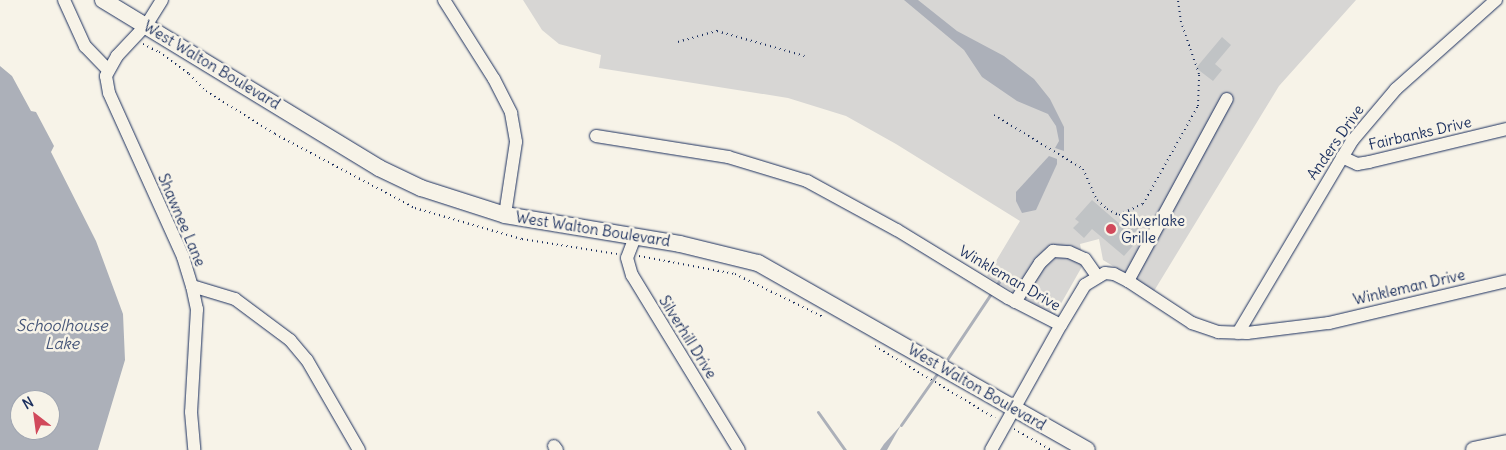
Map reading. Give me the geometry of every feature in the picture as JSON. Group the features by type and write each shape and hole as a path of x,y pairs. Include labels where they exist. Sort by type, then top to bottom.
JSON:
{"main road":[{"name":"West Walton Boulevard","path":"103,0 147,24 379,168 421,188 505,215 680,244 758,263 1087,450"},
{"path":"1474,450 1506,442"}],"street":[{"path":"64,0 85,46 108,70 147,24 162,0"},
{"path":"444,0 494,79 511,113 516,142 505,215"},
{"name":"Anders Drive","path":"1238,333 1342,157 1396,89 1496,0"},
{"name":"Shawnee Lane","path":"108,70 106,76 109,93 183,257 192,286 197,339 191,412 194,450"},
{"path":"1128,281 1227,100"},
{"name":"Fairbanks Drive","path":"1342,157 1357,164 1369,162 1506,129"},
{"name":"Winkleman Drive","path":"596,136 728,157 807,181 897,230 1015,302 1061,325 1085,284 1096,275 1114,274 1128,281 1192,323 1210,330 1238,333 1311,326 1506,281"},
{"path":"628,255 635,237"},
{"path":"1015,302 1040,263 1053,251 1069,252 1084,259 1096,275"},
{"name":"Silverhill Drive","path":"628,255 632,275 644,297 739,450"},
{"path":"192,286 235,299 290,340 307,360 359,450"},
{"path":"991,450 1061,325"}],"path":[{"path":"994,115 1083,169 1097,200 1107,209 1119,215 1143,204 1198,106 1199,74 1181,22 1178,0"},
{"path":"678,42 717,31 805,56"},
{"path":"135,38 189,74 206,91 275,134 415,208 522,239 687,263 735,274 829,320"},
{"path":"868,342 1051,450"}],"shaded area":[{"path":"523,0 1356,0 1279,86 1154,291 1103,260 1099,239 1080,244 1084,263 1054,316 987,276 1020,221 896,144 846,116 788,98 599,68 601,55 559,44 542,30"}],"water":[{"path":"904,0 918,0 957,31 1004,56 1034,79 1050,99 1064,127 1064,151 1055,148 1059,141 1056,126 1048,114 1017,101 982,77 964,50"},
{"name":"Schoolhouse Lake","path":"0,66 12,76 31,111 36,112 54,146 51,152 96,241 123,314 125,360 98,450 0,450"},
{"path":"1049,156 1057,159 1057,164 1036,210 1022,213 1016,201 1016,192"},
{"path":"901,425 887,450 880,450 884,444"}],"building":[{"path":"1222,37 1231,45 1215,64 1222,70 1213,81 1196,68"},
{"path":"1092,200 1122,226 1128,219 1139,228 1132,235 1138,240 1124,256 1092,229 1084,238 1073,228 1079,222 1075,219"}],"waterway":[{"path":"995,287 1001,279"},
{"path":"944,364 992,292"},
{"path":"901,425 939,371"},
{"path":"818,412 845,450"}],"place":[{"name":"Silverlake Grille","path":"1111,229"}]}
